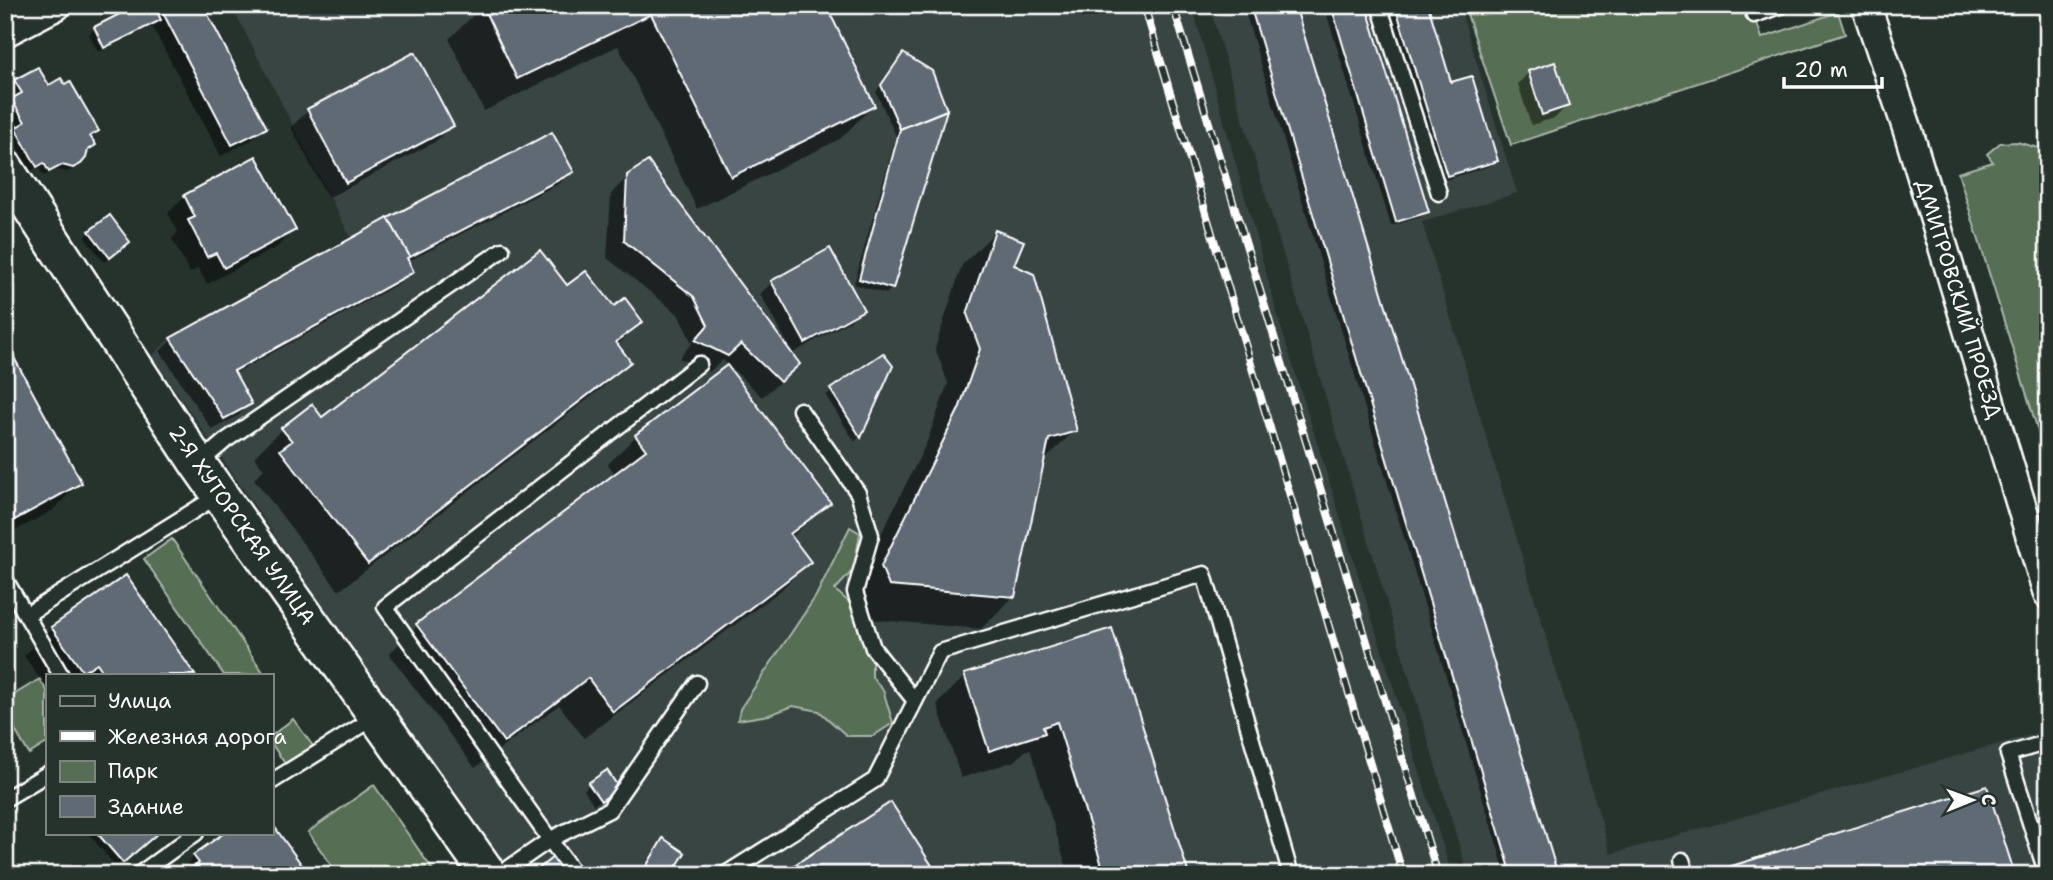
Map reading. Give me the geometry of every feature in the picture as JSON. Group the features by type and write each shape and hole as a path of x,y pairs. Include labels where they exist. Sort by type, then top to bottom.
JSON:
{"street":[{"path":"5,32 57,5"},
{"name":"ДМИТРОВСКИЙ ПРОЕЗД","path":"1866,5 1909,134 2048,594"},
{"name":"2-Я ХУТОРСКАЯ УЛИЦА","path":"5,168 198,464 489,875"}],"lane":[{"path":"1380,5 1439,193"},
{"path":"1754,15 1783,5"},
{"path":"198,464 225,441 502,250"},
{"path":"575,875 385,607 699,364"},
{"path":"800,410 859,493 871,535 855,592 873,648 915,701"},
{"path":"26,615 220,495"},
{"path":"724,875 876,780 940,652 1204,574 1291,875"},
{"path":"6,583 60,674"},
{"path":"499,875 551,839 609,810 697,683"},
{"path":"273,781 377,716"},
{"path":"2047,875 2008,754 2048,742"},
{"path":"5,799 46,775"},
{"path":"138,875 195,834"}],"shaded area":[{"path":"231,5 1192,5 1280,324 1452,875 507,875 152,356 170,338 351,238"},
{"path":"1209,5 1459,5 1517,193 1422,222 1611,854 2048,730 2048,875 1468,875"}],"green space":[{"path":"1464,5 1751,5 1762,38 1838,12 1845,34 1511,145"},
{"path":"2017,142 2038,148 2048,145 2048,463 1958,173 1993,162 1987,154 2000,143"},
{"path":"850,527 860,533 854,569 835,590 849,602 872,659 872,677 883,690 893,723 873,736 847,736 819,711 793,706 769,715 738,720 740,709 816,596"},
{"path":"172,539 264,674 223,674 144,559"},
{"path":"40,679 46,689 46,744 29,754 5,713 5,700"},
{"path":"293,719 313,746 286,765 273,746 273,734"},
{"path":"374,785 432,869 425,875 338,875 308,832"}],"building":[{"path":"137,5 154,5 161,20 104,48 94,27"},
{"path":"172,5 203,5 267,128 232,145 162,11"},
{"path":"482,5 826,5 875,106 731,177 651,14 517,79"},
{"path":"1250,5 1295,5 1558,875 1512,875"},
{"path":"1331,5 1366,5 1429,212 1396,222"},
{"path":"1395,5 1428,5 1451,82 1472,76 1498,161 1447,176"},
{"path":"415,52 454,126 346,183 307,109"},
{"path":"903,53 932,71 947,110 900,129 881,85"},
{"path":"1555,62 1569,106 1542,115 1528,71"},
{"path":"38,67 49,85 61,78 65,84 70,81 99,131 90,136 96,145 88,150 81,164 73,168 62,165 49,172 44,163 37,167 15,128 25,122 11,99 22,93 14,80"},
{"path":"947,110 893,289 859,279 900,129"},
{"path":"552,132 574,172 410,257 388,218"},
{"path":"256,156 296,230 224,268 216,253 207,257 188,220 195,217 184,195"},
{"path":"648,161 800,364 780,382 741,344 728,356 695,340 708,325 694,297 624,241 627,175"},
{"path":"110,215 130,242 110,258 89,231"},
{"path":"388,218 410,257 407,258 414,272 234,371 252,404 224,419 170,338"},
{"path":"995,230 1024,241 1014,265 1034,274 1077,431 1049,439 1015,597 889,586 881,566 959,409 980,349 967,314"},
{"path":"830,248 864,310 805,343 771,281"},
{"path":"540,250 567,285 586,271 614,306 625,298 643,322 616,342 631,362 368,564 280,450 292,441 281,428 312,404 322,417"},
{"path":"5,341 82,483 11,522 5,512"},
{"path":"883,353 893,366 861,438 830,389"},
{"path":"727,365 831,503 790,534 811,562 613,712 588,678 504,742 416,624 646,450 635,435"},
{"path":"126,575 194,674 104,674 97,663 83,672 51,627"},
{"path":"1112,628 1189,875 1105,875 1057,722 1043,727 1045,733 989,751 964,674"},
{"path":"607,770 619,788 601,801 588,783"},
{"path":"1987,786 2015,875 1720,875 1719,870"},
{"path":"891,802 938,875 779,875"},
{"path":"273,825 309,875 183,875 199,863 193,855 223,834 273,834"},
{"path":"98,834 157,834 123,863"},
{"path":"663,838 685,853 671,875 641,875"},
{"path":"553,857 566,875 539,875 536,871"}],"railway":[{"path":"1144,5 1403,875"},
{"path":"1173,5 1438,875"}]}
